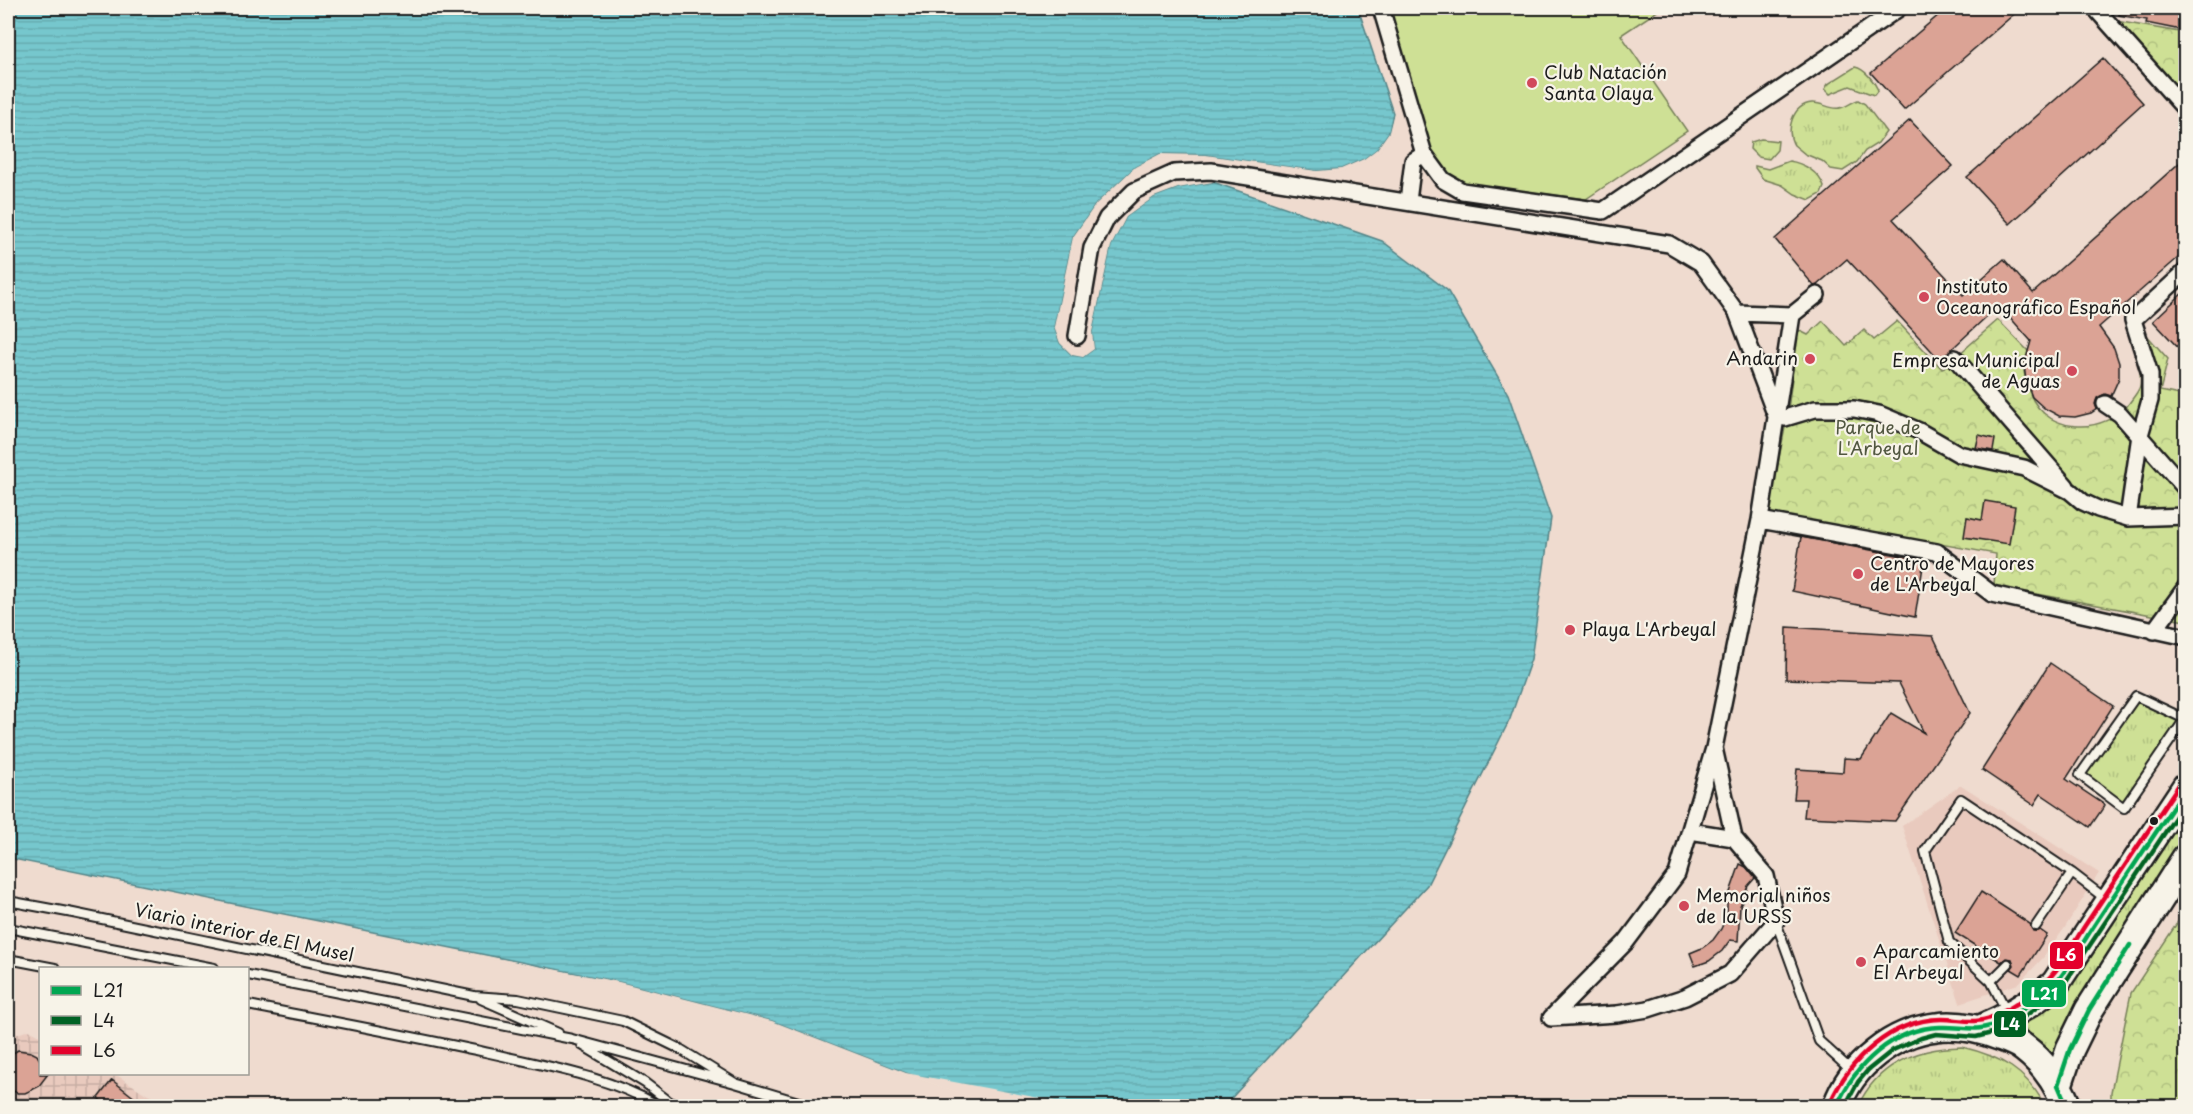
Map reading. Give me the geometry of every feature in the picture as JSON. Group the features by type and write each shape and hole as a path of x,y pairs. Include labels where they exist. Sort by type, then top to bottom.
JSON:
{"highway":[{"path":"1981,1029 2009,1017 2033,1002 2055,984 2186,788"},
{"path":"2063,1096 2070,1049 2088,1010 2186,858"},
{"path":"1837,1107 1855,1074 1876,1052 1902,1037 1936,1027 1981,1029 2024,1047 2063,1096"}],"street":[{"path":"1381,8 1424,154 1443,180 1462,191 1603,212"},
{"path":"1598,233 1603,212 1899,8"},
{"path":"2095,8 2186,110"},
{"path":"1408,201 1413,162 1424,154"},
{"path":"1077,336 1092,248 1107,218 1134,191 1174,173 1211,171 1669,244 1701,263 1737,313 1776,416"},
{"path":"2128,518 2140,435 2150,400 2150,374 2133,320 2186,271"},
{"path":"1737,313 1792,315 1817,295"},
{"path":"1714,748 1734,838 1766,876 1776,921 1730,974 1685,997 1648,1009 1617,1014 1551,1018 1626,942 1677,874 1714,748 1760,520 1792,315"},
{"path":"1955,358 2070,491 2083,502 2128,518 2186,516"},
{"path":"2105,404 2120,414 2186,489"},
{"path":"1776,416 1785,418 1815,409 1854,409 1879,414 1919,431 1959,454 2024,468 2070,491"},
{"path":"1760,520 1937,552 1992,594 2112,628 2154,631 2186,637"},
{"path":"2154,631 2186,587"},
{"path":"1690,831 1734,838"}],"lane":[{"path":"2136,696 2185,719 2124,808 2080,776 2136,696"},
{"path":"2009,1017 1991,981 1949,942 1925,851 1961,799 2072,873 2110,902"},
{"path":"2036,926 2072,873"},
{"name":"Viario interior de El Musel","path":"8,901 474,996 518,999 623,1021 680,1049 735,1083"},
{"path":"1776,921 1819,1041 1855,1074"},
{"path":"8,928 204,967"},
{"path":"8,960 45,967"},
{"path":"1991,981 2008,964"},
{"name":"Viario interior de El Musel","path":"249,975 572,1039 735,1083 812,1107"},
{"name":"Viario interior de El Musel","path":"474,996 572,1039 645,1083 675,1107"},
{"path":"249,1005 410,1036 564,1070 633,1091 659,1107"}],"shaded area":[{"path":"1961,785 2099,873 2043,958 2018,984 1960,1003 1902,826"},
{"path":"29,1030 39,1035 39,1075 117,1075 165,1106 8,1106 8,1037"}],"green space":[{"name":"Club Natación Santa Olaya","path":"1387,8 1662,8 1621,35 1687,131 1586,199 1466,184 1446,171 1432,152"},
{"path":"2104,19 2185,33 2185,110"},
{"path":"1855,67 1866,73 1874,83 1878,90 1874,95 1850,86 1830,94 1825,89 1828,84"},
{"path":"1858,100 1865,104 1886,132 1878,143 1865,151 1857,162 1843,171 1831,169 1822,161 1805,154 1794,145 1790,126 1799,108 1812,103 1840,108"},
{"path":"1761,139 1778,141 1777,150 1769,159 1758,157 1750,149 1751,142"},
{"path":"1789,161 1805,166 1818,177 1824,187 1821,194 1810,200 1782,185 1763,179 1755,168 1755,166 1768,169"},
{"name":"Parque de L'Arbeyal","path":"1998,320 2029,352 2024,372 2033,401 2044,413 2058,422 2074,426 2091,425 2107,420 2121,411 2135,395 2140,386 2140,376 2133,346 2143,331 2168,359 2160,391 2185,396 2185,621 1994,586 1996,554 1768,513 1787,418 1798,330 1808,335 1823,321 1846,346 1864,330 1874,340 1897,321 1942,369"},
{"path":"2136,696 2185,719 2124,808 2080,775"},
{"path":"2185,787 2185,858 2058,1085 2024,1047 2009,1017 2033,1002"},
{"path":"2185,911 2185,1106 2111,1106 2111,1092 2131,993"},
{"path":"1962,1047 2000,1060 2021,1074 2045,1106 1858,1106 1876,1079 1901,1061 1930,1051"}],"water":[{"path":"8,8 1358,8 1393,113 1389,132 1377,149 1364,159 1341,169 1317,171 1206,155 1160,154 1135,167 1096,204 1073,237 1054,327 1060,343 1072,355 1083,357 1094,349 1092,332 1111,246 1126,217 1154,197 1178,188 1213,182 1382,241 1447,290 1508,394 1551,518 1531,659 1510,719 1427,885 1224,1106 1007,1106 906,1073 772,1021 619,982 8,858"}],"pier":[{"path":"1395,109 1392,133 1379,151 1342,172 1316,174 1206,158 1160,157 1136,169 1098,206 1076,239 1057,326 1063,341 1074,352 1082,354 1091,348 1089,332 1108,246 1124,215 1153,194 1178,185 1212,179 1213,182 1178,188 1154,197 1126,217 1111,246 1092,332 1094,349 1083,357 1072,355 1060,343 1054,327 1073,237 1096,204 1135,167 1160,154 1206,155 1317,171 1341,169 1364,159 1377,149 1389,132"},
{"path":"222,905 619,982 772,1021 906,1073 1082,1106 997,1106 904,1075 771,1024 619,984"}],"building":[{"path":"1947,8 2021,8 1904,110 1871,73"},
{"path":"2119,8 2186,8 2186,31 2119,15"},
{"path":"2103,58 2143,103 2010,224 1967,177"},
{"path":"1910,120 1953,166 1893,219 1963,295 2004,259 2033,293 2186,157 2186,251 2099,327 2114,348 2119,363 2119,378 2111,396 2105,394 2097,398 2095,404 2097,409 2091,413 2075,417 2059,416 2044,408 2032,397 2026,381 2024,365 2031,341 1999,305 1940,360 1847,259 1814,286 1775,239"},
{"path":"2186,290 2186,356 2153,321"},
{"path":"1979,435 1995,439 1993,451 1976,448"},
{"path":"1985,501 2015,506 2009,544 1964,537 1967,517 1982,520"},
{"name":"Centro de Mayores de L'Arbeyal","path":"1801,537 1924,560 1915,617 1792,591"},
{"path":"1787,627 1933,636 1970,713 1895,821 1804,817 1806,799 1794,799 1797,769 1843,772 1844,758 1861,759 1891,713 1924,733 1899,683 1786,679"},
{"path":"2050,663 2113,706 2066,779 2105,805 2090,827 2041,794 2034,805 1982,770"},
{"path":"1740,864 1746,867 1755,878 1748,886 1740,906 1738,941 1730,940 1722,951 1709,961 1695,966 1690,953 1713,940 1721,929 1727,915 1727,901"},
{"path":"1981,892 2030,924 2033,931 2040,930 2047,935 2021,975 2011,969 2014,965 2012,959 2006,958 2001,962 1955,933"},
{"path":"18,1050 31,1052 39,1058 39,1075 47,1075 38,1087 25,1093 17,1093 8,1088 8,1056"},
{"path":"112,1080 146,1107 108,1107 98,1098"}],"transit line":[{"name":"L6","path":"1830,1103 1838,1087 1860,1058 1874,1045 1905,1026 1941,1019 1977,1021 1991,1018 2018,1003 2042,985 2063,961 2180,783"},
{"name":"L21","path":"1837,1106 1854,1077 1877,1052 1891,1042 1923,1029 1978,1028 1993,1025 2023,1009 2048,990 2070,964 2186,788"},
{"name":"L4","path":"1845,1106 1858,1082 1868,1070 1893,1050 1936,1034 1976,1037 1992,1033 2024,1017 2060,990 2186,801"},
{"name":"L21","path":"2067,1106 2058,1085 2070,1049 2089,1010 2130,945"}],"place":[{"name":"Club Natación Santa Olaya","path":"1532,83"},
{"name":"Instituto Oceanográfico Español","path":"1924,297"},
{"name":"Andarin","path":"1810,359"},
{"name":"Empresa Municipal de Aguas","path":"2072,371"},
{"name":"Centro de Mayores de L'Arbeyal","path":"1858,574"},
{"name":"Playa L'Arbeyal","path":"1570,630"},
{"name":"Memorial niños de la URSS","path":"1684,906"},
{"name":"Aparcamiento El Arbeyal","path":"1861,962"}]}
